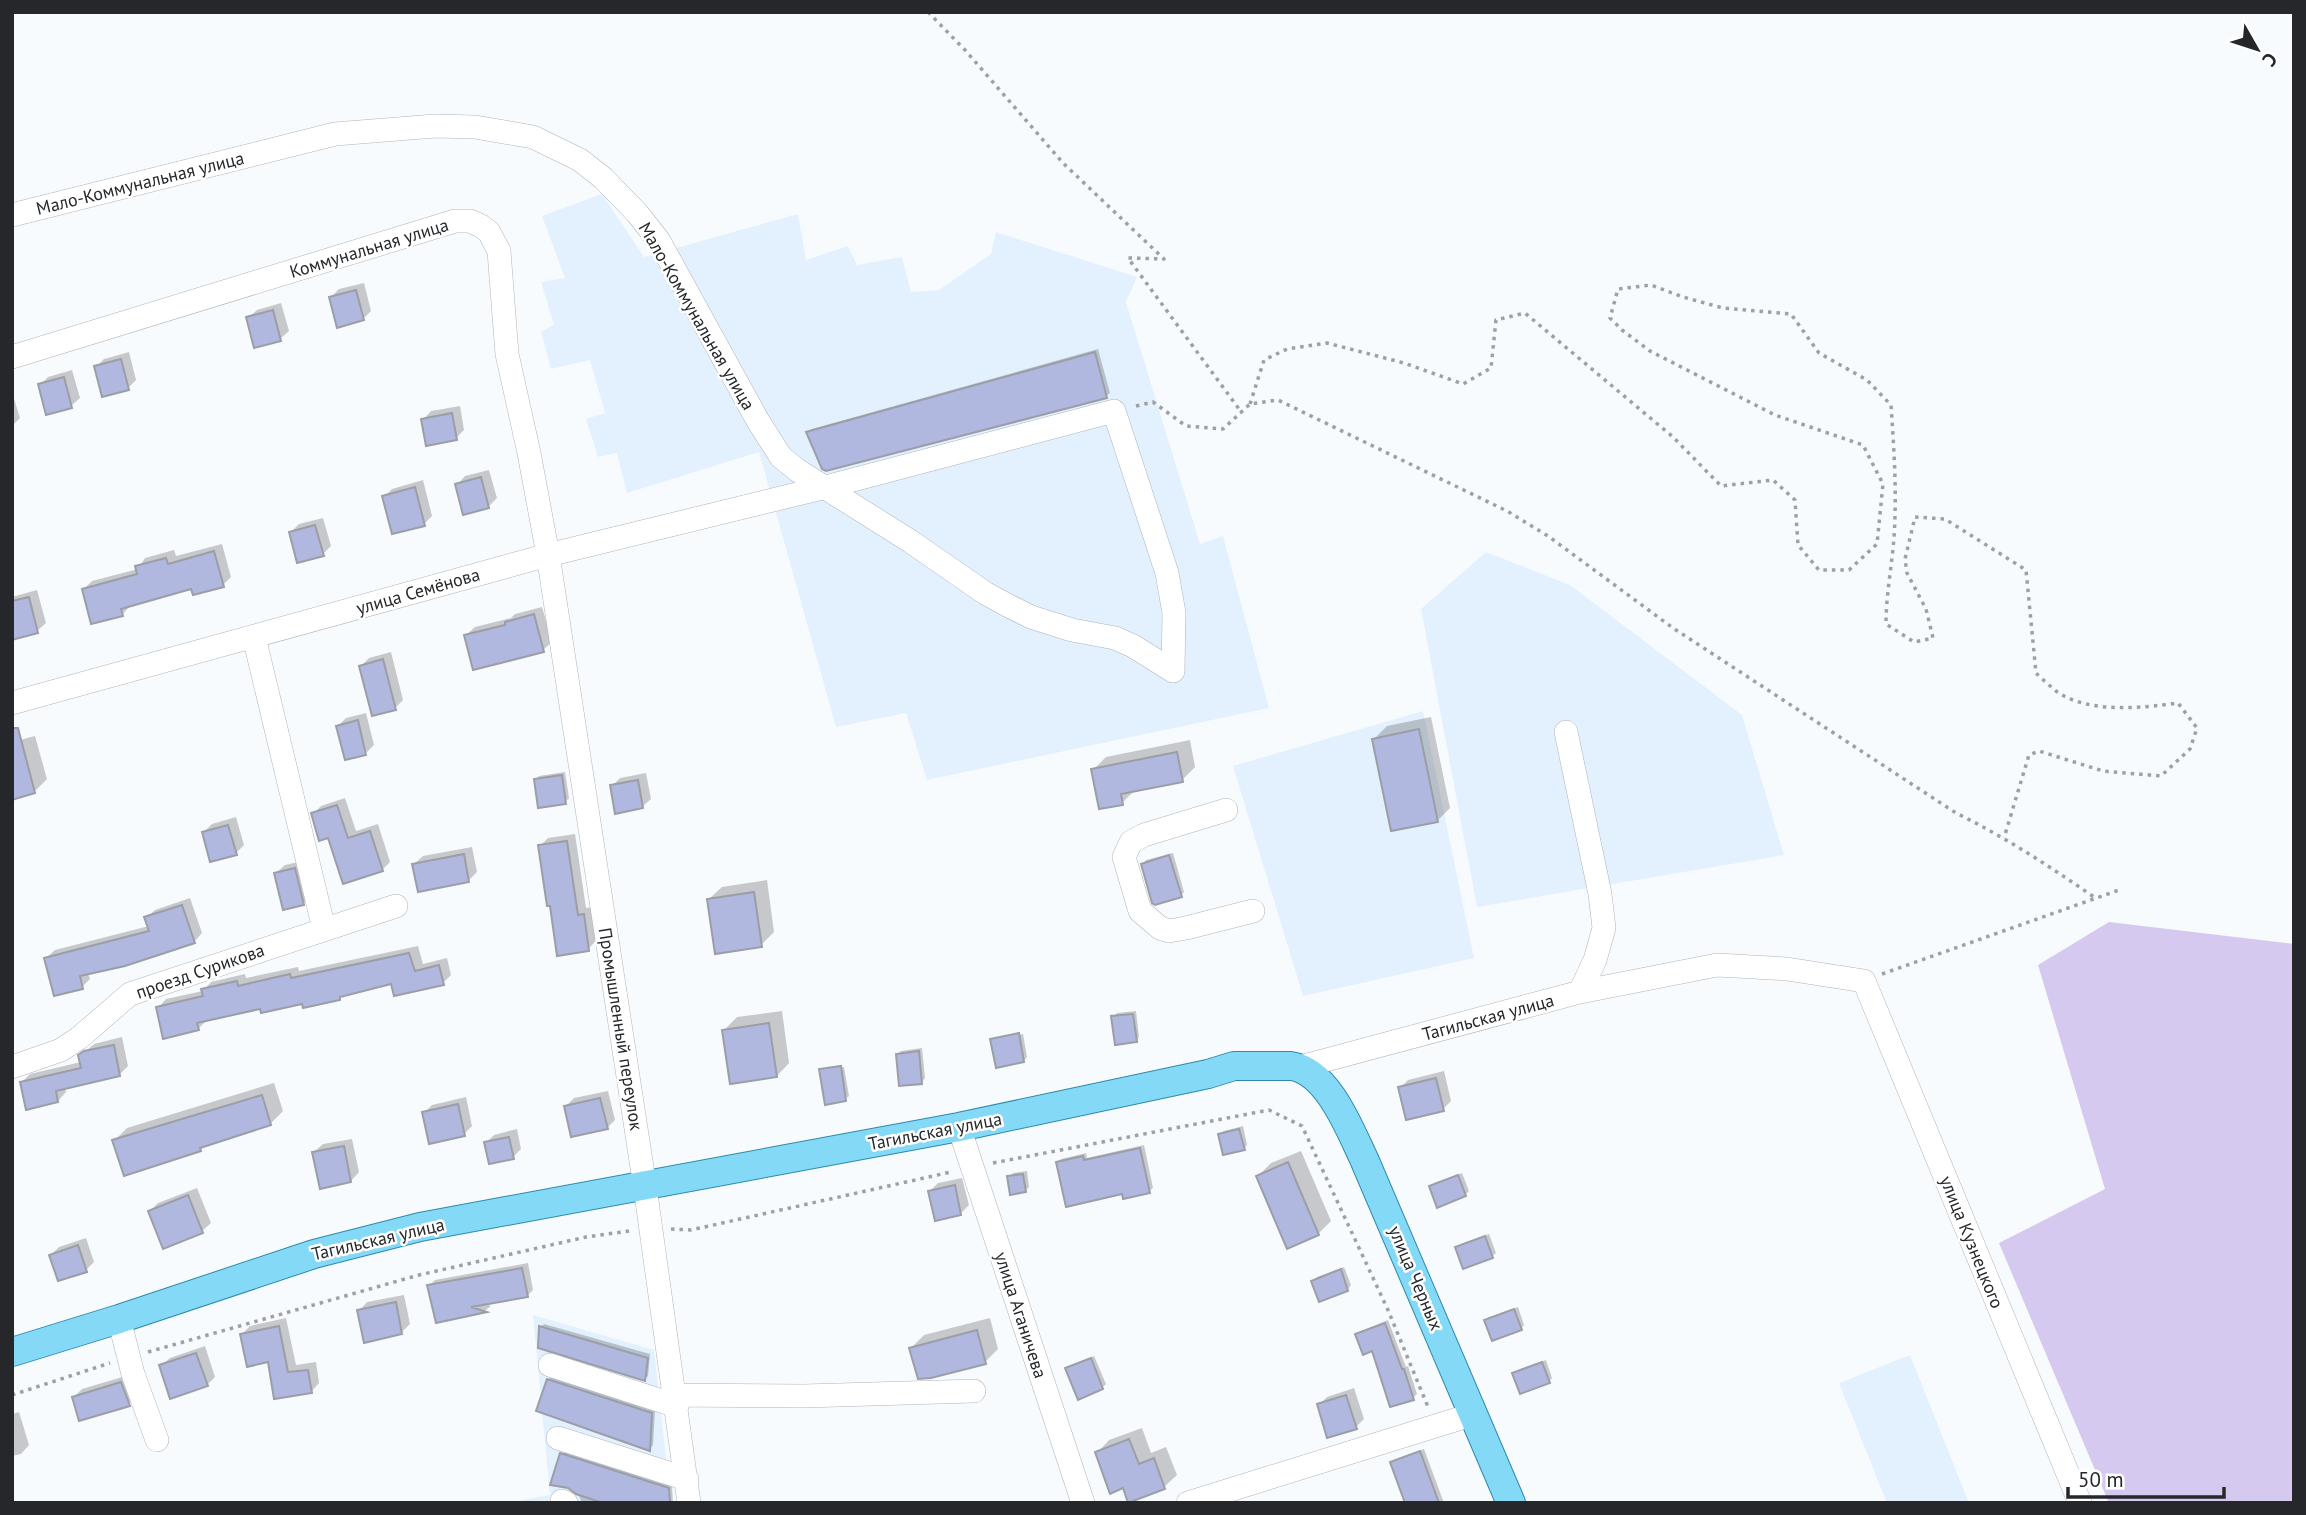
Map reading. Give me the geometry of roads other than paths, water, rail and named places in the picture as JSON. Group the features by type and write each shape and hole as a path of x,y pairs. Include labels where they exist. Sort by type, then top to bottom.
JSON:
{"main road":[{"name":"Тагильская улица","path":"12,1352 119,1320 314,1254 420,1227 959,1127 1208,1074 1234,1066 1300,1068"},
{"name":"улица Черных","path":"1300,1068 1323,1087 1340,1110 1364,1159 1511,1503"}],"street":[{"name":"Мало-Коммунальная улица","path":"12,215 335,134 435,126 475,127 533,137 580,160 603,178 637,213 659,241 736,383 781,457 797,470 1007,605 1031,617 1072,630 1115,638 1173,671"},
{"name":"Коммунальная улица","path":"12,357 456,221 470,221 489,232 499,251 507,354 548,555"},
{"name":"улица Семёнова","path":"12,703 548,555 826,487 1114,411 1167,573 1174,613 1173,671"},
{"name":"Промышленный переулок","path":"548,555 645,1186 690,1503"},
{"path":"254,637 324,929"},
{"path":"1566,732 1600,894 1604,928 1595,960 1580,992"},
{"path":"1226,810 1144,835 1130,842 1124,857 1140,911 1160,928 1169,931 1254,911"},
{"name":"проезд Сурикова","path":"12,1067 61,1050 130,994 396,906"},
{"name":"Тагильская улица","path":"1300,1068 1580,992 1717,965 1787,969 1864,981"},
{"name":"улица Кузнецкого","path":"1864,981 2080,1503"},
{"name":"улица Аганичева","path":"959,1127 1083,1503"},
{"path":"119,1320 157,1440"},
{"path":"550,1365 676,1401 974,1391"},
{"path":"1188,1503 1474,1414"},
{"path":"558,1438 687,1479"}]}
